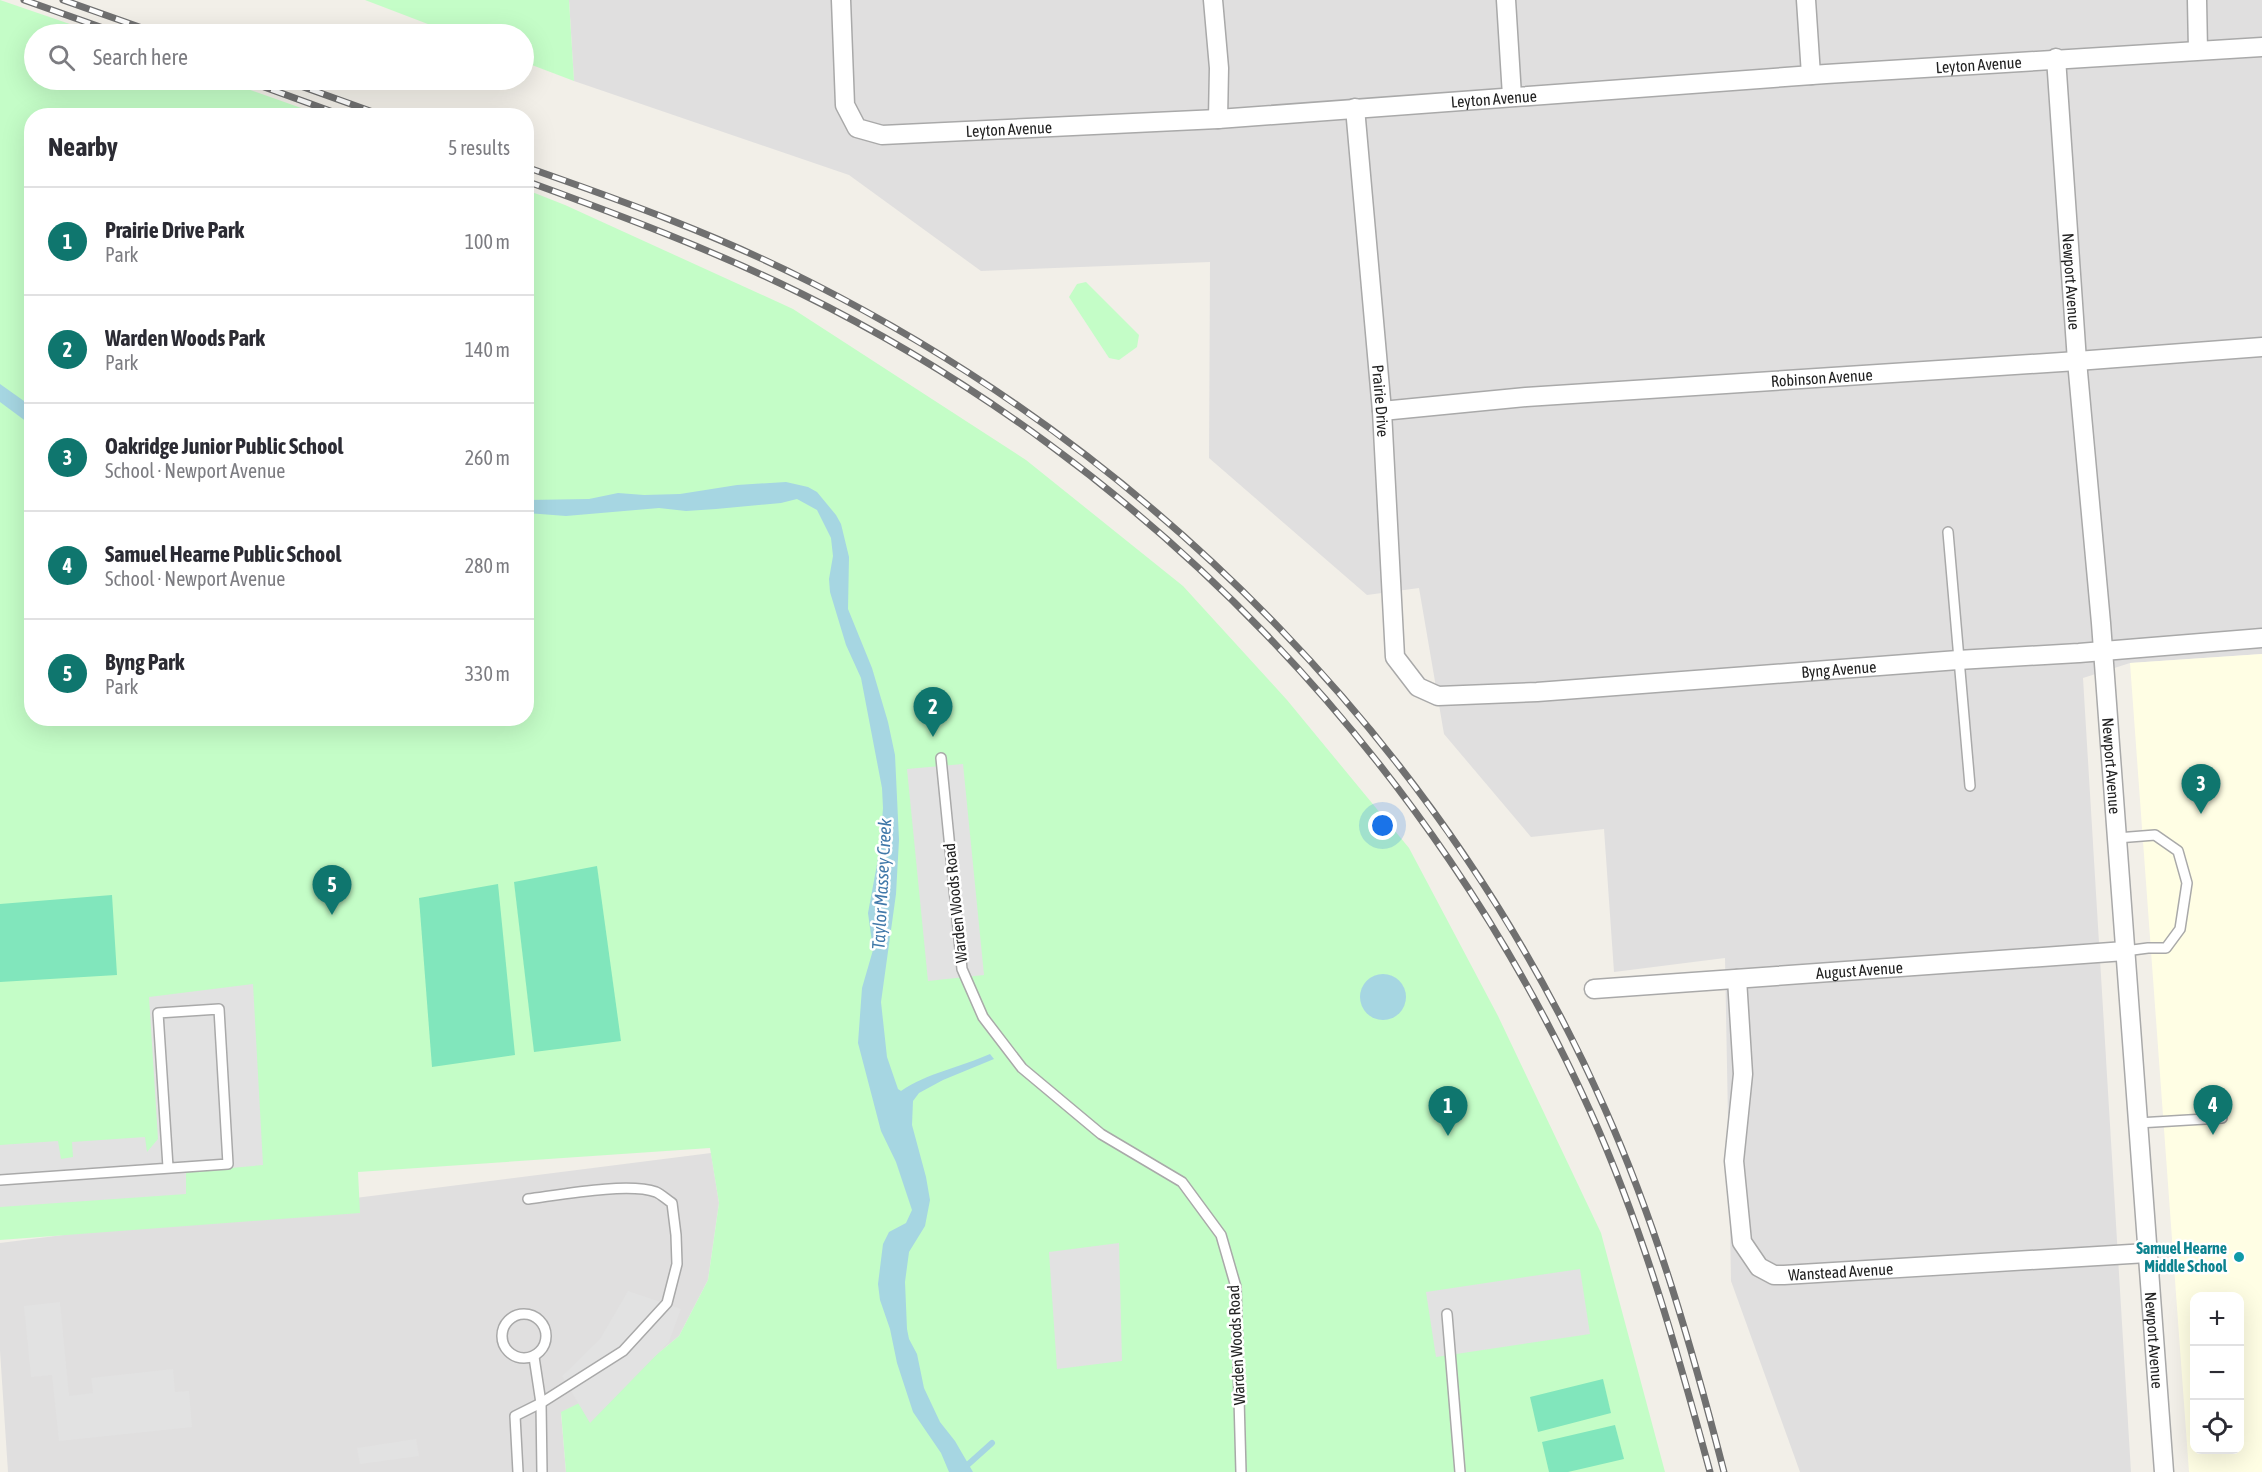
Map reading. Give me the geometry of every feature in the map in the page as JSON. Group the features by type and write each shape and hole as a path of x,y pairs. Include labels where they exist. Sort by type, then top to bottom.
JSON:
{"street":[{"name":"Leyton Avenue","path":"841,0 845,105 857,128 882,135 1218,119 2056,58 2262,47"},
{"path":"1213,0 1219,68 1218,119"},
{"path":"1506,0 1512,96"},
{"path":"1806,0 1811,75"},
{"path":"2197,0 2198,50"},
{"name":"Newport Avenue","path":"2056,58 2077,361 2103,651 2163,1472"},
{"name":"Prairie Drive","path":"1355,108 1382,411 1395,657 1418,687"},
{"name":"Robinson Avenue","path":"1382,411 1538,396 2077,361 2262,346"},
{"name":"Byng Avenue","path":"1418,687 1438,696 1526,693 2262,638"},
{"name":"August Avenue","path":"1594,989 2125,951"},
{"name":"Wanstead Avenue","path":"1737,979 1743,1074 1734,1161 1742,1242 1758,1267 1774,1275 1784,1275 2147,1253"}],"lane":[{"path":"1948,532 1970,786"},
{"name":"Warden Woods Road","path":"941,758 962,969 983,1017 1022,1068 1101,1134 1182,1182 1221,1235 1236,1287 1241,1472"},
{"path":"2117,838 2155,835 2178,851 2187,883 2180,929 2166,948 2125,951"},
{"path":"0,1180 228,1164 219,1009 158,1013 168,1167"},
{"path":"2138,1123 2222,1118"},
{"path":"518,1472 515,1416 541,1403 623,1352 667,1302 677,1264 672,1203 657,1192 633,1190 579,1192 528,1199"},
{"path":"515,1314 533,1314 546,1326 546,1344 534,1357 516,1358 503,1346 502,1328 515,1314"},
{"path":"1447,1314 1460,1472"},
{"path":"534,1357 541,1403 542,1472"}],"shaded area":[{"path":"569,0 2262,0 2262,654 2130,663 2083,678 2131,1472 1800,1472 1731,1281 1725,958 1614,972 1604,829 1531,837 1444,734 1419,588 1367,595 1209,458 1210,262 981,271 849,175 574,81"},
{"path":"2262,654 2262,1472 2189,1472 2130,663"},
{"path":"963,764 984,975 928,981 907,769"},
{"path":"253,984 263,1165 186,1172 186,1194 0,1207 0,1145 58,1141 61,1159 73,1157 72,1142 145,1137 147,1152 158,1139 149,997"},
{"path":"711,1153 719,1203 708,1280 679,1336 626,1380 561,1413 566,1472 8,1472 0,1351 0,1243"},
{"path":"1119,1243 1122,1361 1057,1369 1049,1252"},
{"path":"1580,1269 1590,1334 1436,1357 1426,1292"},
{"path":"628,1291 681,1309 669,1342 590,1423 562,1376 600,1339"},
{"path":"60,1302 69,1396 93,1393 91,1378 173,1369 175,1392 189,1391 192,1427 59,1441 52,1375 31,1377 24,1306"},
{"path":"416,1439 419,1456 360,1464 357,1448"}],"green space":[{"path":"0,0 70,24 24,24 24,90 250,90 301,108 24,108 24,726 534,726 534,193 565,205 793,309 1026,460 1183,586 1287,700 1409,848 1498,1016 1601,1233 1665,1472 566,1472 561,1412 626,1380 679,1336 708,1280 719,1203 710,1148 358,1172 360,1213 0,1240"},
{"path":"365,0 569,0 574,81 534,66 534,24 428,24"},
{"path":"1086,282 1139,335 1137,347 1119,360 1109,358 1069,297 1077,284"},
{"path":"597,866 621,1041 534,1052 514,882"},
{"path":"498,884 515,1055 432,1067 419,898"},
{"path":"112,895 117,975 0,982 0,904"},
{"path":"1603,1379 1611,1413 1538,1432 1530,1397"},
{"path":"1615,1425 1624,1459 1568,1472 1549,1472 1542,1442"}],"water":[{"path":"0,384 24,401 24,420 0,402"},
{"name":"Taylor Massey Creek","path":"786,482 808,487 817,492 841,524 849,557 848,609 872,668 895,755 899,840 896,894 881,1002 887,1057 898,1089 901,1091 933,1075 990,1054 994,1059 943,1080 919,1093 913,1101 912,1125 930,1200 925,1226 909,1252 905,1282 907,1329 909,1339 917,1354 924,1388 940,1422 955,1441 973,1472 949,1472 941,1453 913,1412 880,1300 878,1284 883,1244 889,1232 906,1223 912,1210 896,1162 881,1131 858,1043 862,988 873,950 868,913 880,848 882,788 861,678 846,645 830,592 829,579 833,556 831,538 817,510 797,499 781,503 686,511 659,508 566,516 534,514 534,500 589,499 618,493 680,494 737,485"},
{"path":"1383,974 1392,975 1399,981 1405,988 1405,1006 1399,1013 1392,1019 1383,1020 1374,1019 1367,1013 1361,1006 1360,997 1361,988 1367,981 1374,975"}],"waterway":[{"path":"963,1469 992,1443"}],"railway":[{"path":"24,0 92,24"},
{"path":"63,0 131,24"},
{"path":"272,90 322,108"},
{"path":"312,90 362,108"},
{"path":"534,170 635,206 742,250 812,283 939,354 1060,436 1174,528 1279,628 1376,737 1463,854 1540,978 1605,1109 1641,1198 1686,1334 1724,1472"},
{"path":"534,184 665,233 766,277 800,293 927,363 1048,443 1161,534 1266,635 1363,744 1450,860 1526,984 1591,1113 1627,1201 1672,1335 1710,1472"}],"place":[{"name":"Warden Woods Park","path":"933,737"},
{"name":"Oakridge Junior Public School","path":"2201,814"},
{"name":"Byng Park","path":"332,915"},
{"name":"Samuel Hearne Public School","path":"2213,1135"},
{"name":"Prairie Drive Park","path":"1448,1136"},
{"name":"Samuel Hearne Middle School","path":"2239,1257"}]}
